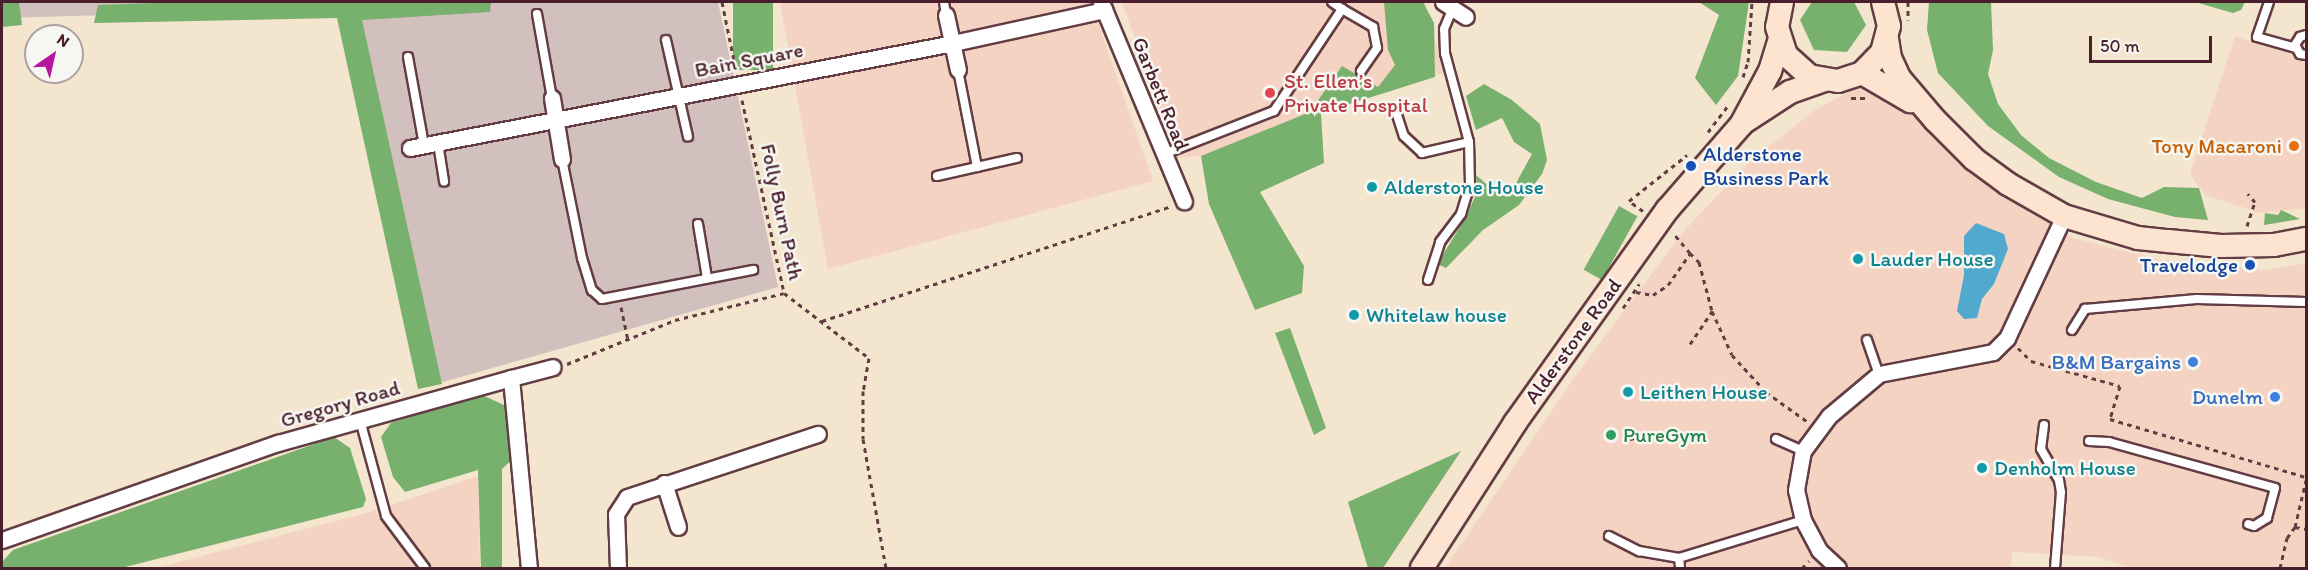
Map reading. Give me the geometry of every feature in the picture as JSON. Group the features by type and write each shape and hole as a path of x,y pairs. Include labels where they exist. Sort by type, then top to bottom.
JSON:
{"street":[{"name":"Alderstone Road","path":"1422,568 1515,423 1667,210 1741,125 1770,71 1779,41 1777,27 1782,2"},
{"name":"Bain Square","path":"424,145 555,122 739,83 953,43 1103,6"},
{"name":"Garbett Road","path":"1103,6 1162,154 1184,201"},
{"path":"1887,6 1887,39 1890,58 1900,79 1935,120"},
{"path":"945,8 958,70"},
{"path":"1887,39 1878,58 1862,73 1894,90 1935,120 2008,184 2064,216 2138,238 2241,245 2307,239"},
{"path":"1779,41 1796,67 1825,80"},
{"name":"Alderstone Road","path":"1741,125 1790,92 1825,80 1838,81 1862,73"},
{"path":"552,98 562,159"},
{"path":"1838,568 1819,550 1803,520 1797,490 1803,451 1818,428 1879,374 1993,352 2007,338 2064,216"},
{"name":"Gregory Road","path":"2,540 278,443 553,367"},
{"path":"511,378 529,568"},
{"path":"618,568 616,514 627,497 818,434"},
{"path":"664,483 678,527"}],"lane":[{"path":"1332,2 1373,27 1377,48 1361,71"},
{"path":"2269,2 2257,37 2296,48 2307,56"},
{"path":"1162,154 1274,111 1342,9"},
{"path":"1428,280 1440,242 1461,214 1470,185 1469,142 1445,53 1444,29 1454,9"},
{"path":"537,14 552,98"},
{"path":"2296,48 2297,39 2307,35"},
{"path":"666,40 688,137"},
{"path":"408,57 424,145 444,182"},
{"path":"958,70 977,167"},
{"path":"1397,115 1404,136 1422,153 1469,142"},
{"path":"937,177 1017,158"},
{"path":"562,159 592,290 602,299 753,270"},
{"path":"698,224 707,278"},
{"path":"2072,330 2085,309 2197,299 2307,302"},
{"path":"1867,340 1879,374"},
{"path":"360,420 386,516 425,568"},
{"path":"2044,425 2041,449 2044,461 2059,480 2061,492 2055,568"},
{"path":"1776,439 1803,451"},
{"path":"2089,441 2109,442 2275,488 2267,518 2254,526 2248,524"},
{"path":"1609,536 1639,551 1679,558 1803,520"},
{"path":"1679,558 1680,568"}],"path":[{"name":"Folly Burn Path","path":"722,2 784,293 868,358 863,391 863,439 886,568"},
{"path":"1739,87 1748,62 1752,2"},
{"path":"1908,2 1908,25"},
{"path":"1845,98 1877,103 1894,90"},
{"path":"1701,140 1732,101"},
{"path":"1646,214 1629,201 1694,147"},
{"path":"2241,245 2254,202 2248,194"},
{"path":"822,321 1184,201"},
{"path":"1675,235 1699,262 1712,311 1732,355 1746,373 1818,428"},
{"path":"1642,276 1636,292 1653,295 1668,285 1690,253"},
{"path":"553,367 577,362 675,320 784,293"},
{"path":"619,297 629,339"},
{"path":"1690,344 1712,311"},
{"path":"2031,361 2120,386 2110,419 2307,478 2295,527 2287,538 2280,568"},
{"path":"1630,439 1658,433"},
{"path":"2295,527 2307,529"}],"shaded area":[{"path":"2,2 718,2 778,287 429,386 348,8 2,18"},
{"path":"780,2 1091,2 1153,181 828,269"},
{"name":"St. Ellen’s Private Hospital","path":"1122,2 1425,2 1444,73 1320,114 1310,112 1201,156 1178,158"},
{"path":"2235,36 2306,59 2306,208 2260,213 2205,195 2190,174"},
{"path":"1858,87 1908,110 2006,191 2073,238 2161,260 2266,270 2306,263 2305,568 2133,568 2098,557 2013,552 2010,568 1445,568 1572,381 1683,232 1749,162 1815,110"},
{"path":"478,476 480,568 156,568 370,512"}],"green space":[{"path":"2,2 19,2 22,25 2,27"},
{"path":"181,2 491,2 490,12 362,20 442,384 418,389 337,18 94,23 98,5"},
{"path":"733,2 773,2 773,70 733,70"},
{"path":"1384,2 1423,2 1434,23 1435,77 1321,113 1324,163 1260,192 1304,266 1302,293 1255,310 1209,204 1201,156 1310,112 1342,66 1378,87 1395,65 1388,50"},
{"path":"1699,2 1749,2 1738,76 1716,105 1695,78 1719,15"},
{"path":"1812,2 1854,2 1866,25 1847,52 1814,50 1800,20"},
{"path":"1929,2 1991,2 1993,50 1988,74 1998,104 2021,135 2049,158 2096,182 2142,198 2164,187 2199,188 2208,220 2175,217 2108,199 2059,177 1988,126 1938,73 1927,30"},
{"path":"2195,2 2245,2 2241,10 2233,13"},
{"path":"1484,84 1512,100 1540,124 1547,160 1542,174 1519,205 1483,230 1446,268 1437,264 1465,219 1477,192 1476,175 1500,196 1510,194 1532,154 1514,142 1502,118 1476,130 1466,96"},
{"path":"1619,206 1637,216 1602,280 1584,270"},
{"path":"2281,210 2300,219 2264,225 2265,213 2278,215"},
{"path":"1290,328 1326,428 1314,435 1275,333"},
{"path":"480,394 506,406 520,452 502,469 502,568 481,568 478,470 405,492 393,477 381,437 391,423"},
{"path":"334,437 350,448 366,499 363,507 121,568 2,568 2,562 13,550"},
{"path":"1461,451 1383,568 1368,568 1348,502"}],"water":[{"path":"1976,223 2004,234 2008,249 1994,284 1982,299 1977,318 1964,319 1957,311 1964,275 1964,236"}],"place":[{"name":"St. Ellen’s Private Hospital","path":"1270,93"},
{"name":"Tony Macaroni","path":"2294,146"},
{"name":"Alderstone Business Park","path":"1691,166"},
{"name":"Alderstone House","path":"1372,187"},
{"name":"Lauder House","path":"1858,259"},
{"name":"Travelodge","path":"2250,265"},
{"name":"Whitelaw house","path":"1354,315"},
{"name":"B&M Bargains","path":"2193,362"},
{"name":"Leithen House","path":"1628,392"},
{"name":"Dunelm","path":"2275,397"},
{"name":"PureGym","path":"1611,435"},
{"name":"Denholm House","path":"1982,468"}]}
